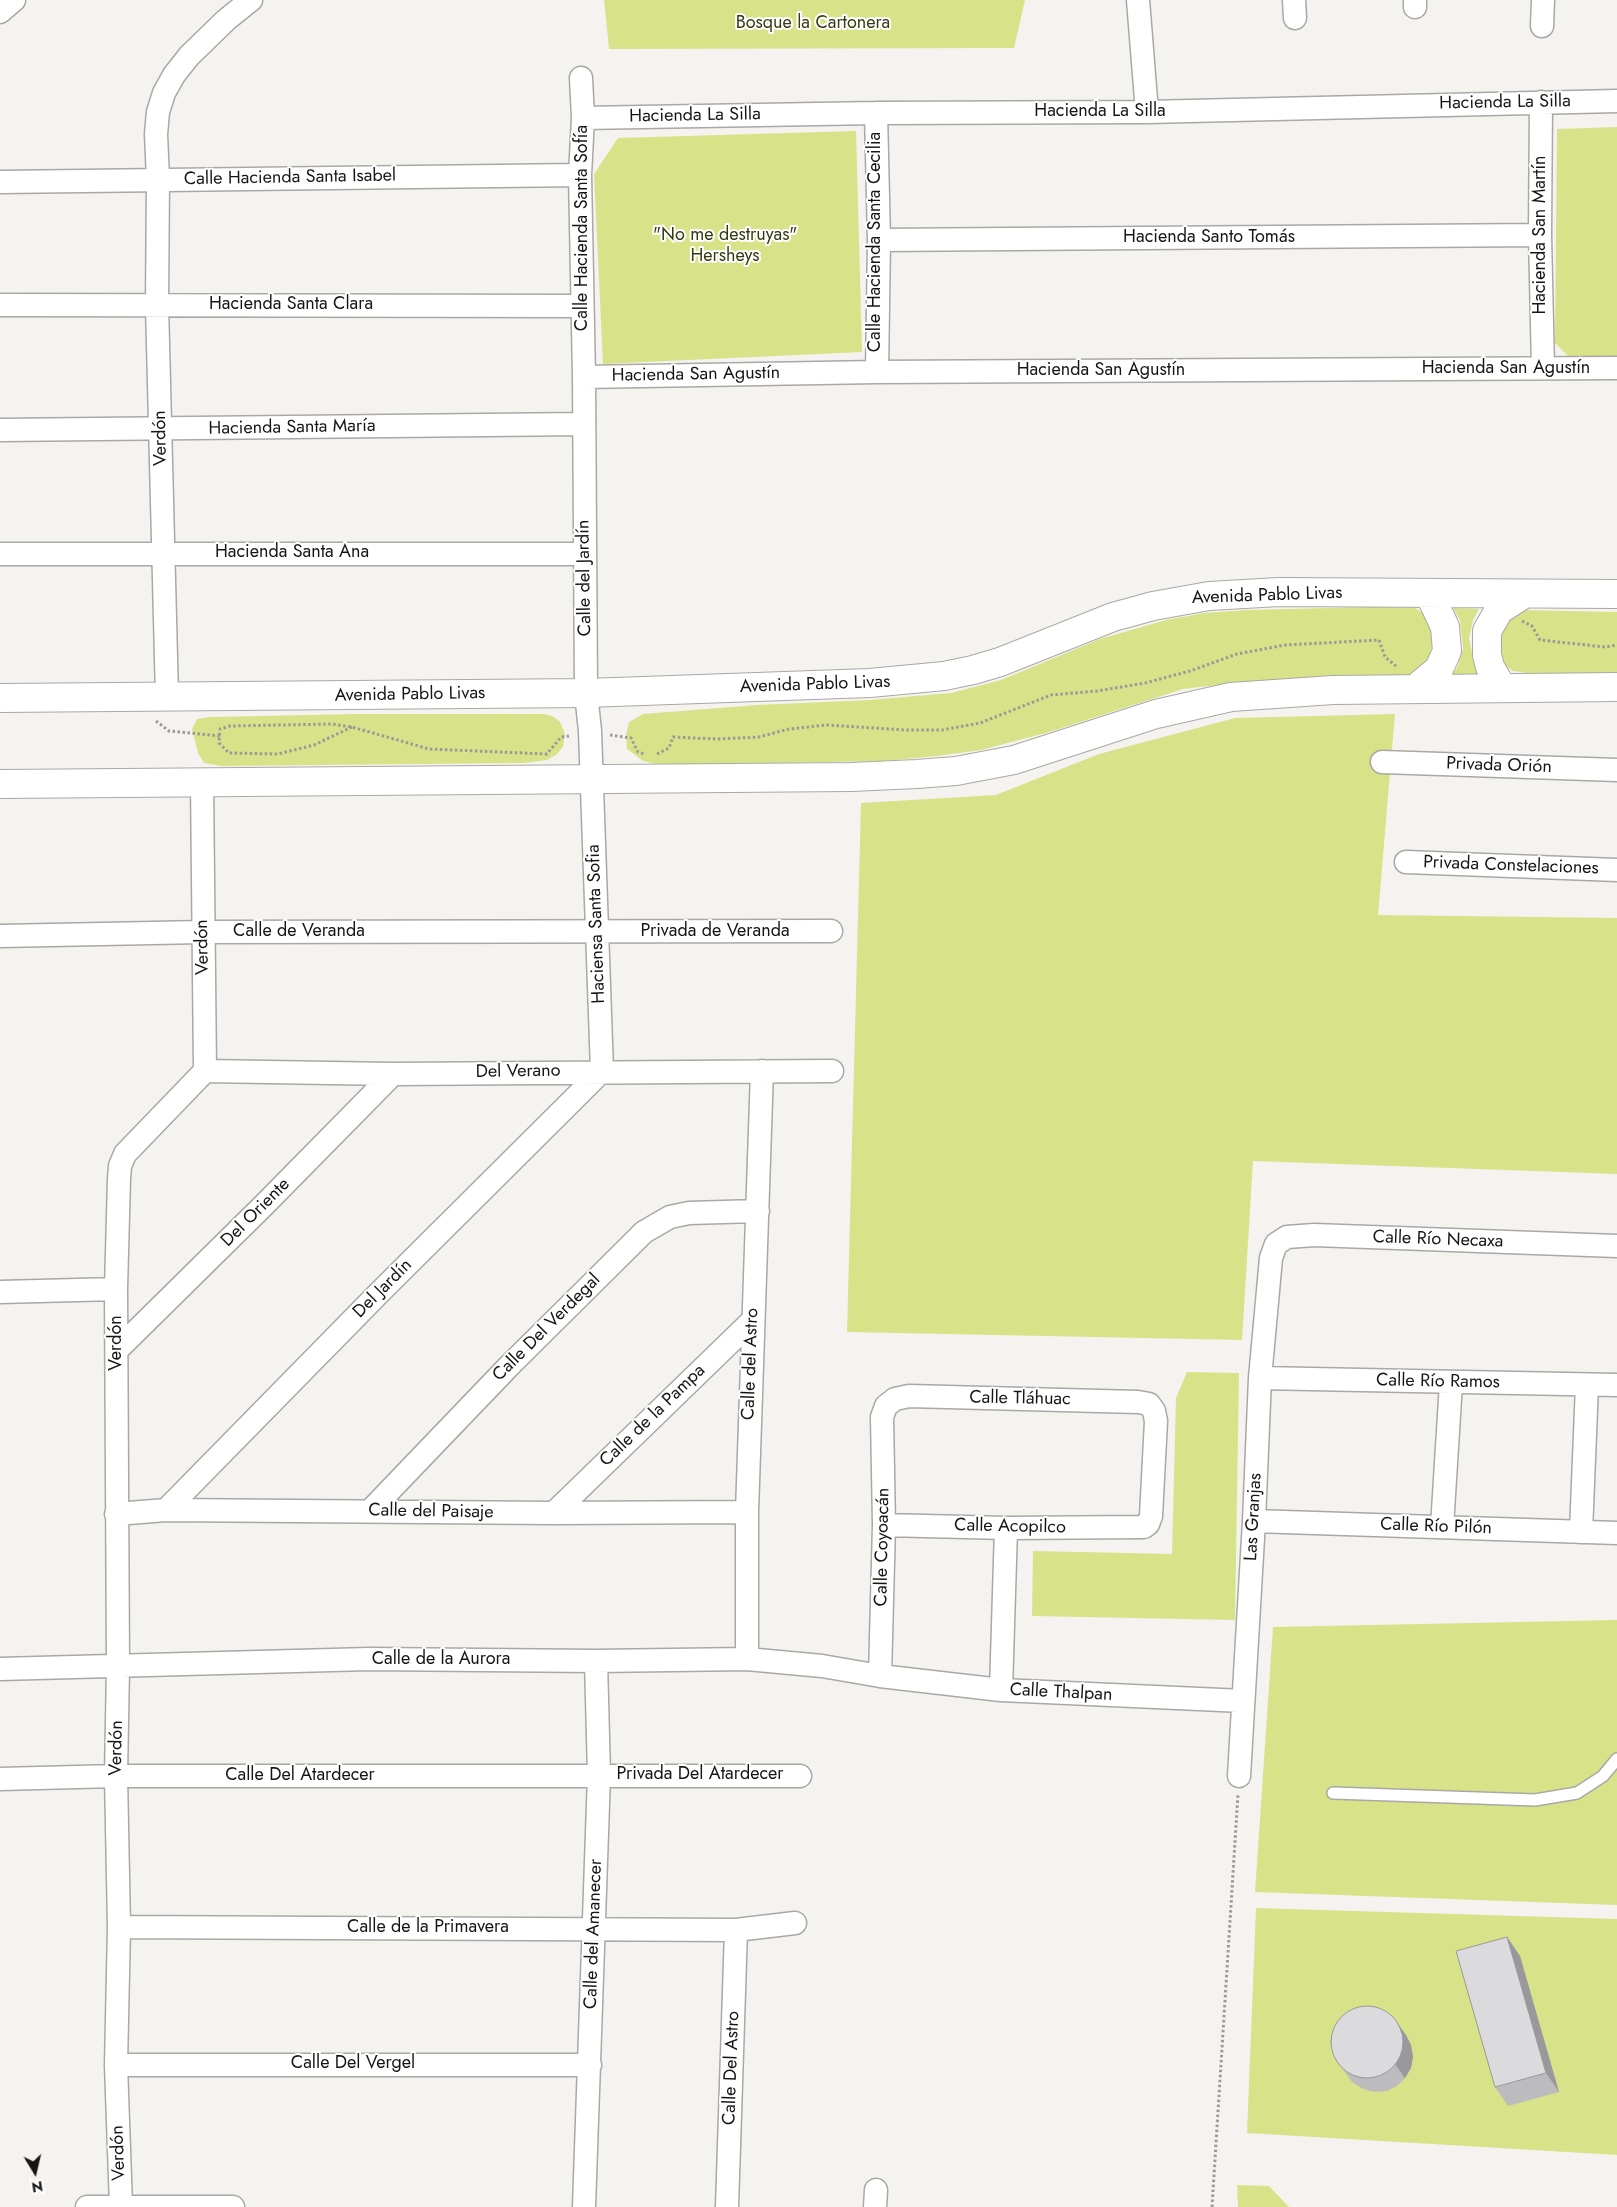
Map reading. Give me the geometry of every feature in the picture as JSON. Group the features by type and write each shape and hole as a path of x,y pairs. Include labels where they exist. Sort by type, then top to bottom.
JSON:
{"main road":[{"name":"Avenida Pablo Livas","path":"0,698 161,708 870,684 944,676 1000,662 1113,617 1180,600 1209,596 1279,592 1617,594"},
{"path":"0,784 851,777 956,771 1014,760 1156,714 1231,697 1333,690 1407,679 1439,669 1447,651 1445,627 1429,593"},
{"path":"1502,688 1490,667 1487,655 1487,631 1499,610 1524,594"},
{"path":"1407,679 1502,688 1617,687"}],"street":[{"path":"0,12 14,0"},
{"name":"Verdón","path":"161,708 163,553 157,305 158,179 156,134 158,112 164,93 174,75 195,50 226,20 251,0"},
{"path":"1138,0 1147,112"},
{"path":"1542,26 1543,0"},
{"name":"Calle Hacienda Santa Sofía","path":"581,78 583,118 580,175 584,377"},
{"name":"Hacienda La Silla","path":"583,118 876,113 1147,112 1617,100"},
{"name":"Hacienda San Martín","path":"1541,102 1540,235 1543,368"},
{"name":"Calle Hacienda Santa Cecilia","path":"876,113 879,240 877,372"},
{"name":"Calle Hacienda Santa Isabel","path":"0,182 580,175"},
{"name":"Hacienda Santo Tomás","path":"879,240 1540,235"},
{"name":"Hacienda Santa Clara","path":"0,305 582,306"},
{"name":"Hacienda San Agustín","path":"584,377 877,372 1617,368"},
{"name":"Calle del Jardín","path":"584,377 586,693 590,731 590,778"},
{"name":"Hacienda Santa María","path":"0,430 161,430 583,424"},
{"name":"Hacienda Santa Ana","path":"0,554 585,554"},
{"name":"Privada Orión","path":"1382,762 1617,770"},
{"name":"Haciensa Santa Sofia","path":"590,778 598,933 602,1071"},
{"name":"Verdón","path":"120,2206 116,2065 119,1927 116,1776 118,1667 116,1289 120,1166 126,1154 205,1071 202,781"},
{"name":"Privada Constelaciones","path":"1406,862 1617,870"},
{"name":"Privada de Veranda","path":"598,933 831,931"},
{"name":"Calle de Veranda","path":"0,936 203,932 598,933"},
{"name":"Calle del Astro","path":"746,1658 746,1512 762,1070"},
{"name":"Del Verano","path":"205,1071 393,1074 602,1071 832,1071"},
{"name":"Del Jardín","path":"166,1510 378,1294 602,1071"},
{"name":"Del Oriente","path":"117,1350 393,1074"},
{"name":"Calle Del Verdegal","path":"370,1511 509,1366 644,1232 670,1217 689,1212 758,1211"},
{"name":"Calle Río Necaxa","path":"1270,1258 1276,1244 1287,1237 1314,1235 1617,1246"},
{"name":"Las Granjas","path":"1239,1776 1254,1521 1260,1378 1270,1258"},
{"name":"Verdón","path":"0,1292 116,1289"},
{"name":"Calle de la Pampa","path":"554,1513 753,1320"},
{"name":"Calle Río Ramos","path":"1260,1378 1617,1385"},
{"path":"1442,1528 1451,1383"},
{"path":"1581,1532 1587,1384"},
{"name":"Calle Tláhuac","path":"882,1417 886,1406 891,1402 895,1399 909,1396 1138,1402 1149,1404 1154,1411 1156,1421 1151,1516 1148,1524 1135,1529"},
{"name":"Calle Coyoacán","path":"880,1676 884,1525 882,1417"},
{"name":"Calle del Paisaje","path":"116,1514 166,1510 554,1513 746,1512"},
{"name":"Calle Río Pilón","path":"1254,1521 1617,1533"},
{"name":"Calle Acopilco","path":"884,1525 1135,1529"},
{"path":"1001,1690 1006,1528"},
{"name":"Calle de la Aurora","path":"0,1669 369,1660 596,1661 746,1658 822,1666 880,1676"},
{"name":"Calle del Amanecer","path":"584,2207 599,1775 596,1661"},
{"name":"Calle Thalpan","path":"880,1676 1001,1690 1243,1701"},
{"name":"Privada Del Atardecer","path":"599,1775 800,1776"},
{"name":"Calle Del Atardecer","path":"0,1779 116,1776 599,1775"},
{"name":"Calle de la Primavera","path":"119,1927 736,1930 795,1923"},
{"name":"Calle Del Astro","path":"727,2207 736,1930"},
{"name":"Calle Del Vergel","path":"116,2065 590,2065"},
{"path":"87,2207 233,2207"}],"lane":[{"path":"1333,1793 1534,1800 1577,1793 1603,1776 1617,1759"}],"path":[{"path":"1516,622 1521,620 1532,626 1540,640 1604,647 1617,645"},
{"path":"352,727 314,745 278,754 229,753 219,743 220,729 230,726 332,724 352,727 429,749 547,754 561,737 590,731 631,738 638,752 652,757 669,748 673,737 717,739 759,737 789,729 827,725 905,730 942,730 980,723 1051,695 1097,691 1145,683 1190,671 1237,654 1285,645 1379,640 1385,657 1407,679"},
{"path":"161,708 170,731 220,736"},
{"path":"1212,2207 1239,1776"}],"green space":[{"name":"Bosque la Cartonera","path":"604,0 1025,0 1014,48 609,49"},
{"path":"1617,127 1617,358 1569,357 1555,343 1557,129"},
{"name":"\"No me destruyas\" Hersheys","path":"856,131 862,352 603,364 594,174 618,138"},
{"path":"1370,607 1415,608 1424,614 1430,619 1436,654 1412,675 1298,679 1183,689 1046,733 981,750 937,756 884,761 661,765 643,761 627,749 626,735 629,722 643,714 951,693 1001,680 1100,639 1166,620 1204,613 1247,610"},
{"path":"1453,608 1479,609 1473,620 1469,638 1473,658 1481,675 1450,676 1457,668 1463,649 1460,620"},
{"path":"1521,610 1617,612 1617,675 1513,671 1503,664 1498,655 1497,636 1503,620"},
{"path":"356,714 545,714 554,717 560,722 565,734 563,747 556,755 547,760 523,763 221,766 204,763 198,753 192,729 197,719 210,717"},
{"path":"1395,714 1378,915 1617,918 1617,1174 1253,1161 1242,1340 847,1332 861,803 996,795 1099,754 1235,718"},
{"path":"1187,1372 1239,1373 1235,1620 1032,1616 1033,1551 1172,1554 1176,1398"},
{"path":"1617,1620 1617,1905 1255,1892 1273,1627"},
{"path":"1256,1908 1617,1919 1617,2155 1247,2133"},
{"path":"1237,2185 1269,2186 1289,2207 1238,2207"}],"building":[{"path":"1507,1937 1546,2073 1495,2087 1456,1951"},
{"path":"1367,2006 1387,2012 1397,2022 1403,2042 1397,2062 1387,2072 1367,2078 1347,2072 1337,2062 1331,2042 1337,2022 1347,2012"}]}
